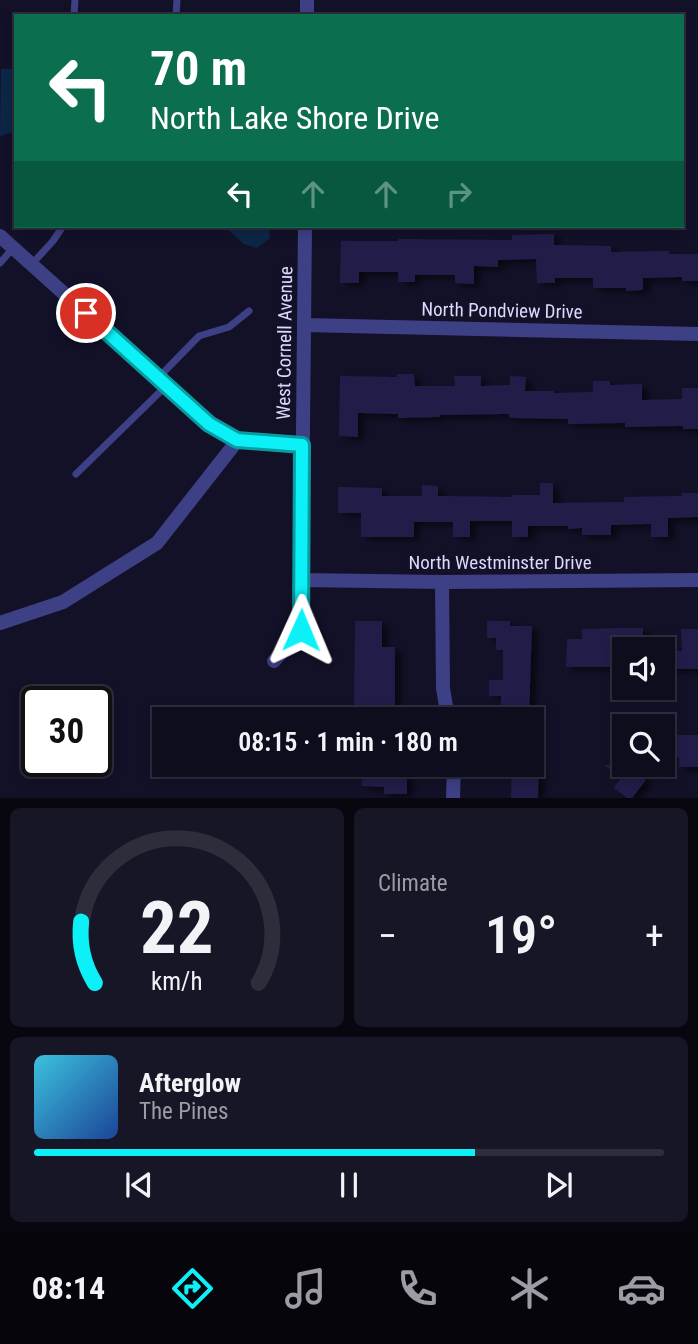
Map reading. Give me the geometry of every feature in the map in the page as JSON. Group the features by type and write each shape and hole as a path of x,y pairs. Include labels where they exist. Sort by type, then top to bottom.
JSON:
{"street":[{"name":"West Cornell Avenue","path":"274,661 301,630 305,228"},
{"path":"0,236 209,424 237,440 302,445"},
{"name":"North Pondview Drive","path":"304,326 698,334"},
{"path":"0,623 63,602 157,543 237,440"},
{"name":"North Westminster Drive","path":"302,580 698,580"},
{"path":"442,582 443,688 446,707"},
{"path":"453,798 454,777"}],"lane":[{"path":"32,264 61,228"},
{"path":"0,263 13,247"},
{"path":"76,474 199,337 229,327 249,310"}],"water":[{"path":"1,69 14,69 14,132 0,136"},
{"path":"226,228 269,228 270,238 257,248 244,244"}],"building":[{"path":"554,234 554,245 611,246 611,252 669,251 669,254 698,254 698,281 682,281 682,277 643,278 643,290 626,291 626,288 593,288 593,278 555,278 555,283 537,283 536,259 498,260 498,267 474,266 474,284 455,283 455,275 415,275 415,282 398,282 398,272 359,272 359,283 340,283 341,241 512,240 512,235"},
{"path":"397,374 414,374 415,386 455,386 454,376 481,376 481,386 510,385 510,376 526,377 525,391 554,393 593,392 593,381 610,381 610,385 642,384 642,400 682,399 682,388 698,388 698,429 683,429 683,426 625,427 625,423 568,424 568,419 509,418 509,414 398,418 398,414 358,413 358,437 339,436 340,376 397,377"},
{"path":"540,483 553,483 553,503 624,502 624,497 682,496 682,493 698,493 698,517 668,518 668,537 651,537 651,524 611,525 611,535 582,535 582,528 568,529 568,526 528,526 528,537 512,537 512,521 470,521 470,537 453,537 453,522 414,522 414,537 361,537 361,513 338,513 338,487 382,488 382,496 422,496 422,485 438,486 438,496 512,497 540,495"},
{"path":"355,621 382,621 382,647 395,647 395,706 354,707"},
{"path":"487,621 510,621 510,626 532,626 529,707 501,707 501,696 489,696 489,680 503,680 503,650 496,650 496,638 487,638"},
{"path":"643,628 643,637 612,637 612,667 566,667 567,639 582,639 582,629"},
{"path":"681,629 698,629 698,669 675,669 675,651 682,651"},
{"path":"675,735 698,735 698,767 679,767 679,757 675,757"},
{"path":"362,777 407,777 407,794 384,794 384,787 362,786"},
{"path":"512,777 539,777 538,798 511,798"},
{"path":"642,777 646,780 632,798 627,798 614,788 621,778"}],"route":[{"path":"86,313 209,424 237,440 302,445 301,630"}]}
